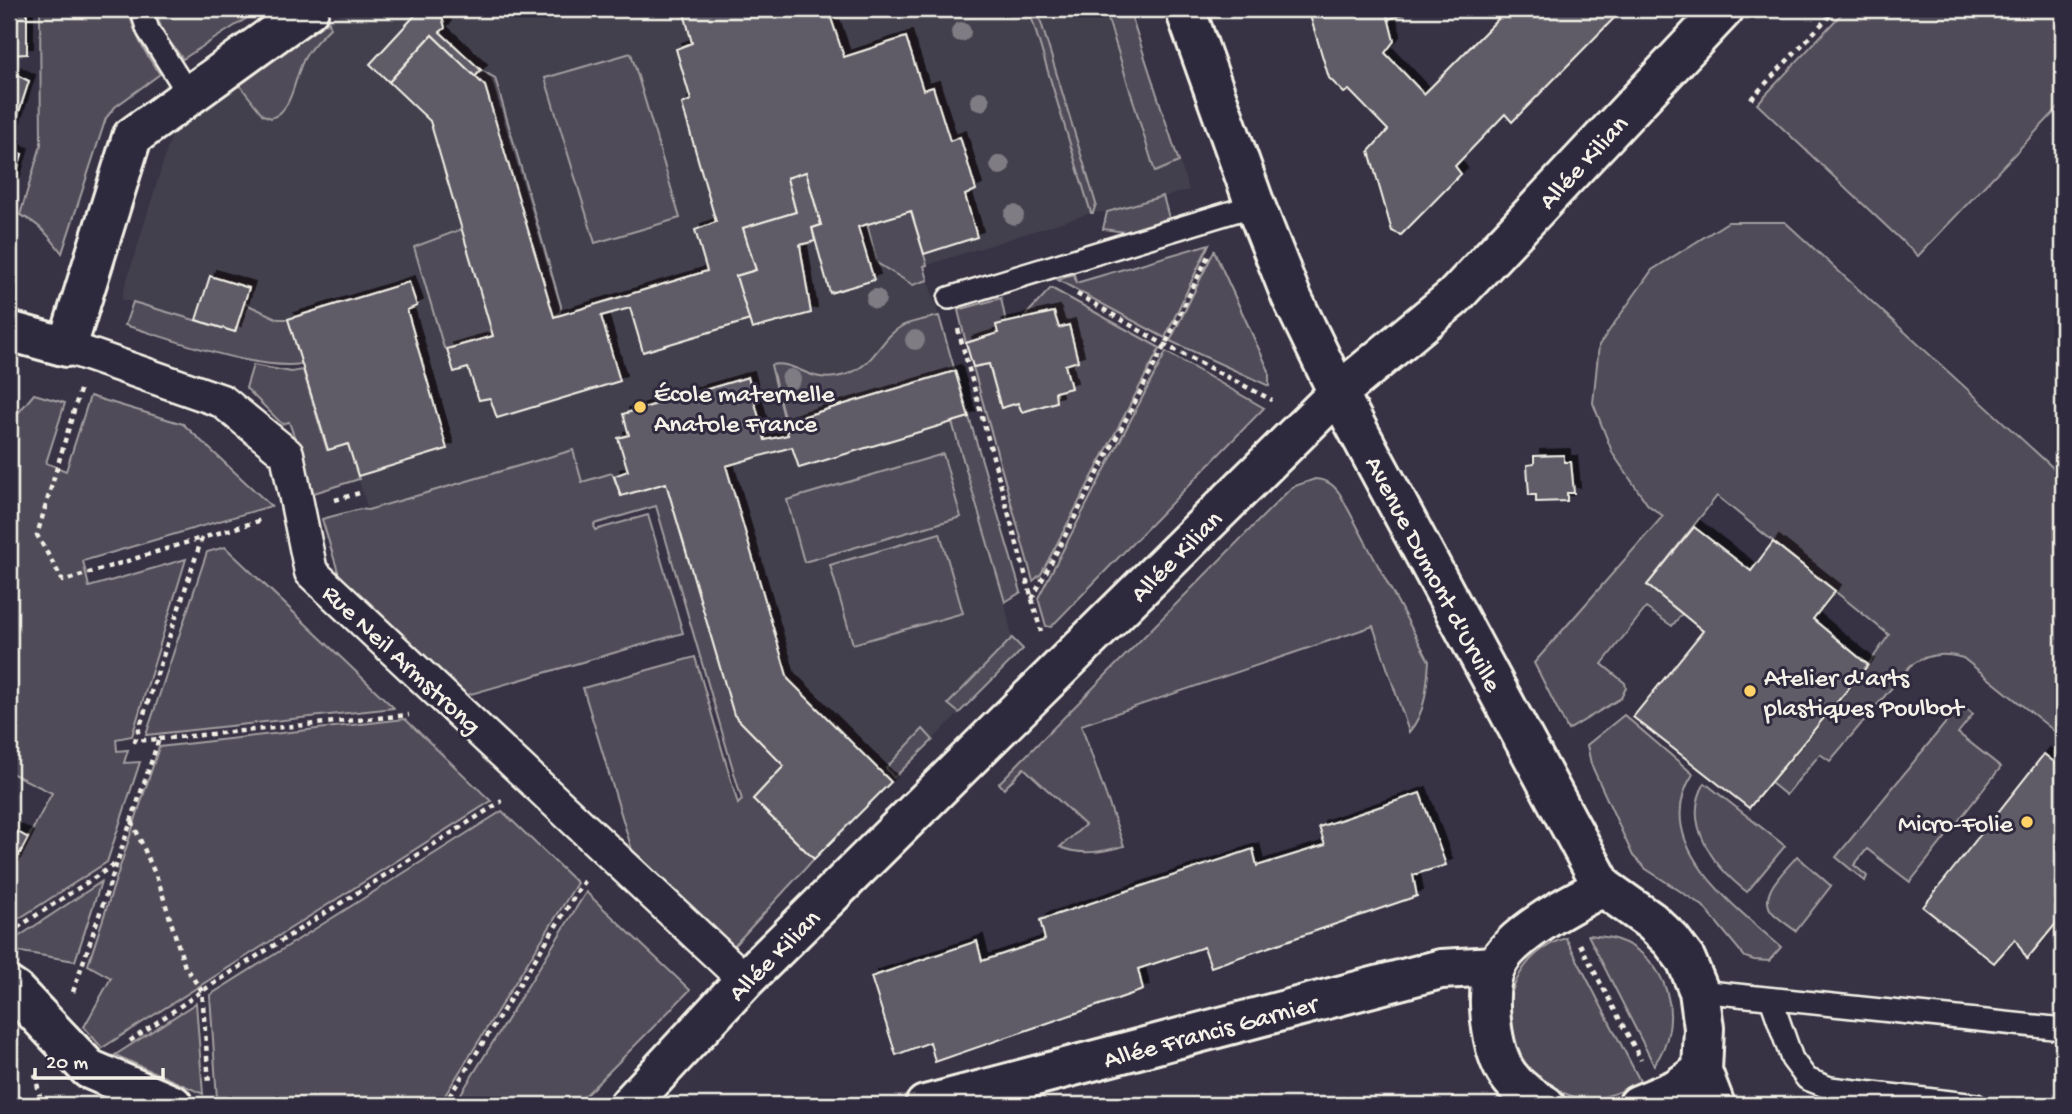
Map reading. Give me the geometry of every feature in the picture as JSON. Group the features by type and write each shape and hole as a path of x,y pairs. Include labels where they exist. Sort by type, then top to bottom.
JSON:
{"street":[{"path":"79,351 132,136 309,9"},
{"name":"Avenue Dumont d'Urville","path":"1185,9 1242,209 1291,296 1338,393 1603,887 1651,921 1671,940 1686,960 1699,991 1708,1088"},
{"name":"Allée Kilian","path":"629,1105 746,980 1338,393 1454,297 1724,9"},
{"name":"Rue Neil Armstrong","path":"9,331 79,351 222,401 287,454 311,572 746,980"},
{"path":"1545,1105 1524,1093 1507,1074 1496,1048 1491,1019 1491,991 1496,966 1511,948 1545,918 1603,887"},
{"name":"Allée Francis Garnier","path":"925,1105 970,1099 1441,969 1496,966"},
{"path":"9,987 89,1069 173,1105"},
{"path":"1649,1101 1676,1089 1708,1088"}],"lane":[{"path":"141,9 148,30 189,95"},
{"path":"949,298 1242,209"},
{"path":"1699,991 2063,1030"},
{"path":"1772,999 1792,1059 1807,1079 1830,1088 1976,1105"}],"path":[{"path":"1751,99 1836,9"},
{"path":"1032,599 1165,345 1242,209"},
{"path":"1037,271 1165,345 1280,405 1306,426"},
{"path":"949,298 1053,676"},
{"path":"79,351 37,535 63,581 363,492"},
{"path":"202,538 135,741 458,710"},
{"path":"58,1036 159,739"},
{"path":"89,1069 202,991 534,781"},
{"path":"131,821 159,883 185,967 202,991 209,1093"},
{"path":"444,1105 605,848"},
{"path":"9,933 117,863"},
{"path":"1562,909 1649,1101"}],"shaded area":[{"path":"40,9 128,9 133,27 160,74 115,107 106,118 62,253 38,226 20,215 41,145"},
{"path":"155,9 261,9 183,59 163,33"},
{"name":"École maternelle Anatole France","path":"359,9 1129,9 1189,190 1107,212 1091,213 924,266 1021,592 1005,602 1012,638 1023,649 802,871 742,800 656,507 594,525 573,450 368,510 348,445 328,450 287,319 278,320 244,303 235,332 121,299 174,127 338,15"},
{"path":"1029,9 1037,9 1096,204 1093,213 1091,213"},
{"path":"1105,9 1129,9 1179,162 1155,172"},
{"path":"1846,9 2063,9 2063,103 1918,256 1757,104"},
{"path":"329,21 330,28 305,57 284,108 271,118 263,115 238,83"},
{"path":"631,53 680,218 595,243 545,78"},
{"path":"481,70 495,78 561,306 560,312 554,317 475,77"},
{"path":"1163,196 1169,218 1125,232 1103,229 1107,212"},
{"path":"911,211 927,265 924,266 928,280 913,285 877,263 867,224"},
{"path":"1728,222 1785,222 2063,477 2063,738 1963,658 1935,655 1910,666 1830,761 1820,754 1786,795 1770,782 1868,665 1889,635 1717,496 1647,585 1682,614 1672,626 1646,608 1602,664 1625,683 1626,688 1621,698 1568,730 1534,663 1663,516 1648,505 1613,454 1593,403 1599,345 1652,270"},
{"path":"462,229 493,336 447,349 444,348 414,247"},
{"path":"1209,244 1165,338 1058,280 1074,274 1076,283"},
{"path":"1214,251 1269,371 1269,386 1170,341"},
{"path":"1051,288 1160,348 1041,574 1033,581 973,367 989,364 1001,408 1018,403 1022,412 1056,402 1055,392 1071,388 1065,365 1078,360 1069,326 1059,328 1054,312 1025,319 1024,317"},
{"path":"1001,298 1006,322 996,325 998,333 966,343 958,310"},
{"path":"133,302 235,332 244,303 278,319 288,319 302,364 261,363 238,358 125,325"},
{"path":"939,316 955,371 785,422 771,365 781,364 822,377 845,375 870,359 894,331 915,321"},
{"path":"1166,352 1264,408 1051,627 1046,626 1038,598"},
{"path":"253,365 291,372 303,370 327,450 348,444 359,479 314,493 289,422 282,424 246,388"},
{"path":"34,394 65,403 46,463 66,471 90,396 183,424 271,506 83,561 89,587 186,559 132,736 116,739 117,751 128,750 124,763 140,762 107,862 9,925 9,874 52,793 9,772 9,420"},
{"path":"969,417 1021,592 1005,602 952,422"},
{"path":"573,450 582,482 612,473 621,496 666,483 734,715 784,766 753,799 814,859 730,950 630,855 632,850 583,688 695,657 738,804 742,800 656,506 594,524 595,530 648,515 683,633 457,698 334,578 339,575 322,519 360,509 368,510"},
{"path":"943,454 961,517 804,562 787,500"},
{"path":"1315,479 1329,483 1340,494 1429,661 1425,699 1415,724 1409,732 1373,626 1081,725 1124,846 1092,852 1060,847 1085,825 1024,768 1004,789 999,783 1292,487"},
{"path":"940,533 963,613 853,644 830,565"},
{"path":"225,547 394,708 146,735 207,552"},
{"path":"1012,638 1023,649 959,713 948,704"},
{"path":"1961,704 1973,714 1958,733 2001,767 1910,882 1867,849 1854,865 1867,876 1865,881 1836,857"},
{"path":"1624,715 1693,774 1682,800 1681,825 1689,849 1721,893 1781,947 1769,961 1745,957 1703,906 1646,869 1633,856 1591,764 1587,745"},
{"path":"405,719 491,801 102,1048 84,1027 111,978 88,965 159,747"},
{"path":"923,729 933,740 894,778 886,768"},
{"path":"1705,783 1785,846 1747,892 1713,857 1699,828 1699,798"},
{"path":"502,811 577,883 439,1105 231,1105 217,1099 210,995"},
{"path":"1797,856 1831,886 1796,931 1773,913 1768,898 1774,883"},
{"path":"101,882 75,961 9,950 9,943"},
{"path":"586,892 690,990 576,1105 454,1105"},
{"path":"1588,935 1612,938 1633,947 1660,975 1670,1010 1669,1029 1664,1048 1654,1065"},
{"path":"1566,938 1640,1081 1599,1098 1574,1097 1549,1086 1519,1060 1509,1030 1508,1013 1516,981 1536,954"},
{"path":"196,1003 203,1094 115,1055"}],"building":[{"path":"9,9 27,9 27,54 9,55"},
{"path":"440,9 445,28 440,32 481,70 475,77 432,35 389,82 370,64 419,11"},
{"path":"683,9 828,9 844,57 906,37 923,90 933,87 950,141 960,137 976,190 965,195 977,237 924,254 911,211 858,227 874,280 830,293 812,228 821,225 806,172 787,178 796,212 743,228 756,270 736,276 750,320 643,352 630,308 601,316 620,381 497,418 490,398 479,400 468,368 454,372 447,349 493,336 430,121 389,82 432,35 485,86 554,317 707,271 695,230 716,222 682,104 691,100 676,49 692,43"},
{"path":"1308,9 1386,9 1394,41 1385,53 1424,94 1505,12 1501,9 1623,9 1512,122 1505,114 1455,166 1461,174 1401,235 1392,231 1369,151 1388,130 1349,90 1344,93 1329,78"},
{"path":"1386,9 1403,9 1404,14 1388,19"},
{"path":"9,71 29,81 9,143"},
{"path":"9,149 22,154 9,198"},
{"path":"806,172 821,225 812,228 815,241 800,245 811,313 752,329 736,276 756,270 743,228 796,212 787,178"},
{"path":"210,276 249,288 235,332 196,320"},
{"path":"409,282 417,306 407,310 447,449 358,476 348,444 328,450 288,319"},
{"path":"1054,312 1059,328 1069,325 1078,361 1065,365 1071,388 1055,392 1056,402 1022,412 1018,403 1001,408 989,364 973,367 966,343 998,333 996,325"},
{"path":"955,371 969,417 799,468 792,447 726,466 788,679 891,782 814,859 753,799 784,766 734,715 666,483 621,496 614,476 628,471 618,438 629,435 623,414 748,377 765,440 788,435 785,422"},
{"path":"1564,455 1564,462 1571,462 1574,493 1567,493 1567,501 1536,502 1536,495 1529,495 1527,465 1534,464 1534,456"},
{"name":"Atelier d'arts plastiques Poulbot","path":"1694,527 1751,571 1773,542 1835,591 1813,619 1868,665 1749,808 1633,717 1703,631 1647,585"},
{"name":"Micro-Folie","path":"2044,754 2063,769 2063,874 2055,884 2063,892 2063,915 2027,959 2015,939 1994,963 1923,907"},
{"path":"1420,793 1446,865 1413,875 1417,896 1211,967 1204,947 1138,969 1143,990 935,1062 930,1042 896,1055 871,977 977,941 982,961 1045,940 1040,920 1253,849 1257,866 1325,845 1319,827"},
{"path":"9,827 28,838 9,874"}],"place":[{"name":"École maternelle Anatole France","path":"640,407"},
{"name":"Atelier d'arts plastiques Poulbot","path":"1750,691"},
{"name":"Micro-Folie","path":"2027,822"}]}
